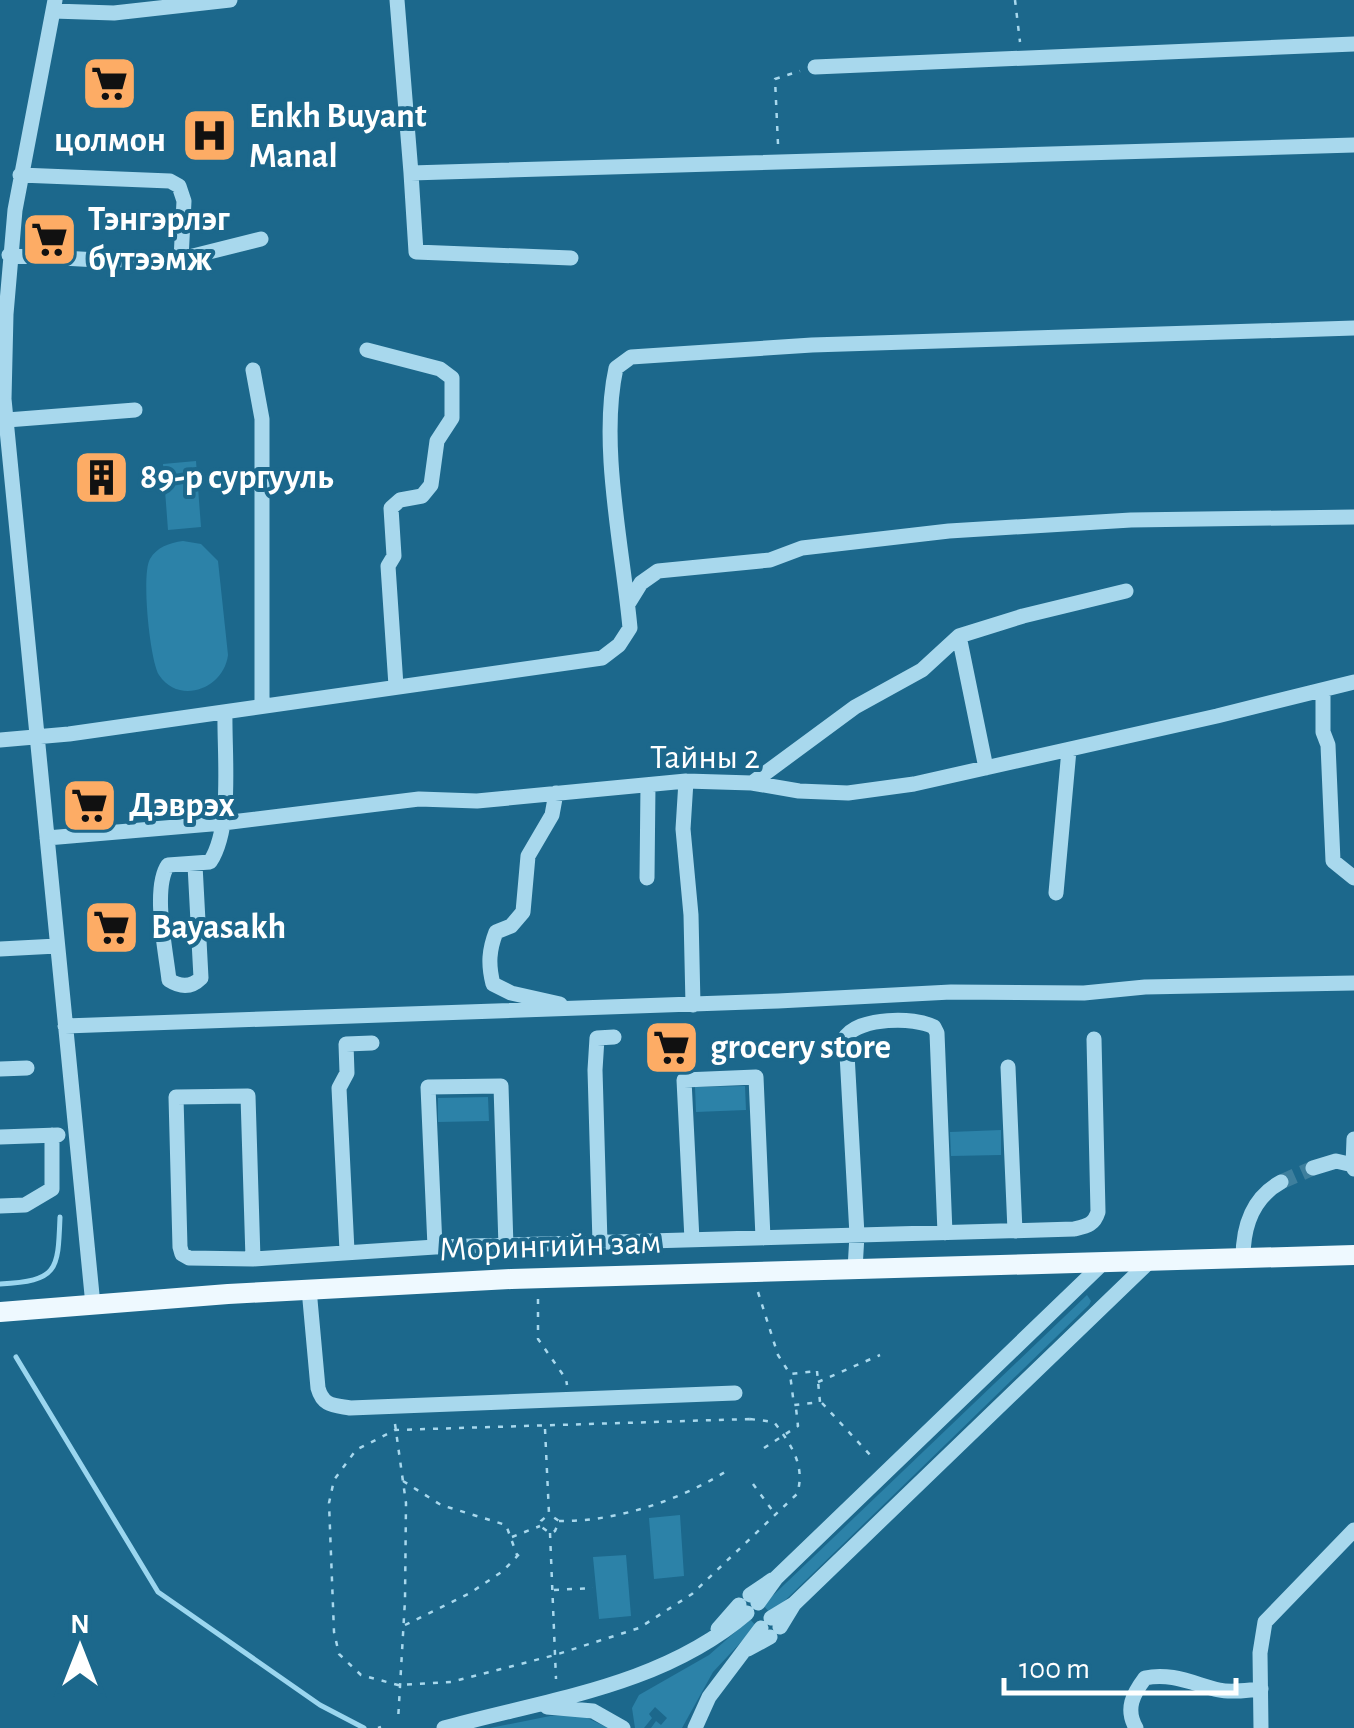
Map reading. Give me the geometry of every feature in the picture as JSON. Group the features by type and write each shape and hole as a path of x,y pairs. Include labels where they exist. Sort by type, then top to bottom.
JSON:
{"main road":[{"name":"Морингийн зам","path":"0,1312 309,1289 1354,1255"}],"street":[{"path":"93,1305 36,739 6,492 6,420 2,399 9,255 20,175 54,5 114,13 230,0"},
{"path":"397,0 416,252 571,258"},
{"path":"814,68 1354,44"},
{"path":"411,173 1354,145"},
{"path":"20,175 170,180 179,186 184,201 181,259"},
{"path":"9,255 181,259 261,240"},
{"path":"0,740 36,739 602,658 619,645 630,628 612,463 616,368 631,357 812,345 1354,328"},
{"path":"367,350 440,369 452,378 452,418 438,441 431,485 422,496 400,500 391,508 394,556 388,566 396,686"},
{"path":"253,370 262,419 262,706"},
{"path":"6,420 135,410"},
{"path":"628,604 641,583 658,571 770,560 802,548 948,531 1130,520 1354,517"},
{"path":"752,783 856,708 922,670 959,636 1023,616 1126,592"},
{"path":"959,636 986,768"},
{"name":"Тайны 2","path":"46,838 223,823 419,799 477,801 686,781 848,793 914,784 1354,682"},
{"path":"1324,691 1323,732 1328,745 1333,861 1354,878"},
{"path":"194,865 201,978 189,986 176,985 169,980 162,873 168,865 210,862 217,851 223,823 224,712"},
{"path":"1056,893 1068,750"},
{"path":"686,781 684,830 692,915 693,1004"},
{"path":"647,878 648,785"},
{"path":"556,794 552,815 528,856 524,912 511,926 496,932 489,950 489,969 492,984 511,994 540,997 564,1008"},
{"path":"0,949 58,946"},
{"path":"65,1026 951,992 1084,993 1145,987 1354,982"},
{"path":"855,1269 857,1235 846,1036 856,1027 926,1023 937,1032 945,1233"},
{"path":"600,1243 597,1038 614,1038"},
{"path":"253,1260 248,1096 176,1097 182,1254 189,1258 253,1260 435,1247 1074,1229 1096,1220 1099,1202 1094,1039"},
{"path":"347,1251 340,1088 347,1073 346,1044 372,1043"},
{"path":"1008,1066 1015,1231"},
{"path":"0,1069 27,1068"},
{"path":"692,1240 684,1080 740,1078 756,1078 763,1238"},
{"path":"435,1247 428,1088 501,1086 506,1246"},
{"path":"0,1137 76,1134"},
{"path":"0,1206 25,1204 52,1189 52,1135"},
{"path":"1313,1168 1336,1160 1353,1167 1354,1139"},
{"path":"1243,1258 1243,1236 1255,1204 1265,1190 1280,1182"},
{"path":"226,1260 228,1294"},
{"path":"696,1728 710,1697 748,1649 1150,1261"},
{"path":"444,1728 642,1676 713,1636 1104,1262"},
{"path":"309,1289 321,1399 328,1404 350,1408 736,1393"},
{"path":"1261,1728 1260,1653 1269,1616 1354,1530"},
{"path":"1136,1728 1130,1713 1132,1696 1144,1678 1180,1678 1224,1691 1261,1690"},
{"path":"520,1707 569,1706 592,1711 623,1728"}],"path":[{"path":"1015,0 1022,58"},
{"path":"779,161 776,79 778,75 814,68"},
{"path":"758,1292 778,1355 790,1374 798,1426 764,1448"},
{"path":"538,1298 538,1339 566,1379 569,1426"},
{"path":"818,1382 880,1355"},
{"path":"790,1374 817,1371 820,1402 872,1457"},
{"path":"796,1405 820,1402"},
{"path":"395,1406 406,1504 398,1721"},
{"path":"750,1419 774,1422 795,1452 802,1480 797,1494 692,1594 639,1628 450,1682 398,1685 362,1676 339,1654 334,1632 329,1503 334,1480 356,1450 395,1430 545,1427 750,1419"},
{"path":"545,1427 549,1514"},
{"path":"549,1514 559,1521 586,1521 646,1506 704,1485 726,1472"},
{"path":"402,1480 440,1505 506,1525 517,1555"},
{"path":"753,1484 776,1515"},
{"path":"646,1506 647,1516"},
{"path":"540,1526 549,1514"},
{"path":"550,1533 559,1521"},
{"path":"510,1538 540,1526"},
{"path":"540,1526 550,1533"},
{"path":"550,1533 556,1679"},
{"path":"404,1626 503,1571 524,1549"},
{"path":"553,1590 594,1588"}],"shaded area":[{"path":"196,461 201,527 168,530 163,464"},
{"path":"183,541 201,544 218,561 228,655 225,667 210,684 189,691 178,690 159,675 147,599 150,559 164,546"},
{"path":"745,1086 746,1110 696,1112 695,1087"},
{"path":"488,1097 489,1121 438,1122 438,1098"},
{"path":"1001,1130 1001,1155 951,1156 950,1132"},
{"path":"1087,1295 1089,1305 771,1614 763,1605"},
{"path":"680,1515 684,1576 654,1579 649,1518"},
{"path":"626,1555 631,1616 599,1619 593,1557"},
{"path":"750,1619 756,1626 713,1672 682,1728 651,1728 656,1721 661,1725 667,1718 655,1707 644,1728 635,1728 632,1708 639,1695 709,1655"},
{"path":"550,1716 583,1716 608,1728 490,1728"}],"waterway":[{"path":"0,1284 34,1280 51,1270 58,1250 60,1217"},
{"path":"16,1357 158,1592 320,1705 364,1728"}],"tunnel":[{"path":"1281,1182 1313,1168"}],"place":[{"name":"цолмон","path":"110,84"},
{"name":"Enkh Buyant Manal","path":"210,136"},
{"name":"Тэнгэрлэг бүтээмж","path":"49,239"},
{"name":"89-р сургууль","path":"101,477"},
{"name":"Дэврэх","path":"90,805"},
{"name":"Bayasakh","path":"112,927"},
{"name":"grocery store","path":"671,1047"}]}
